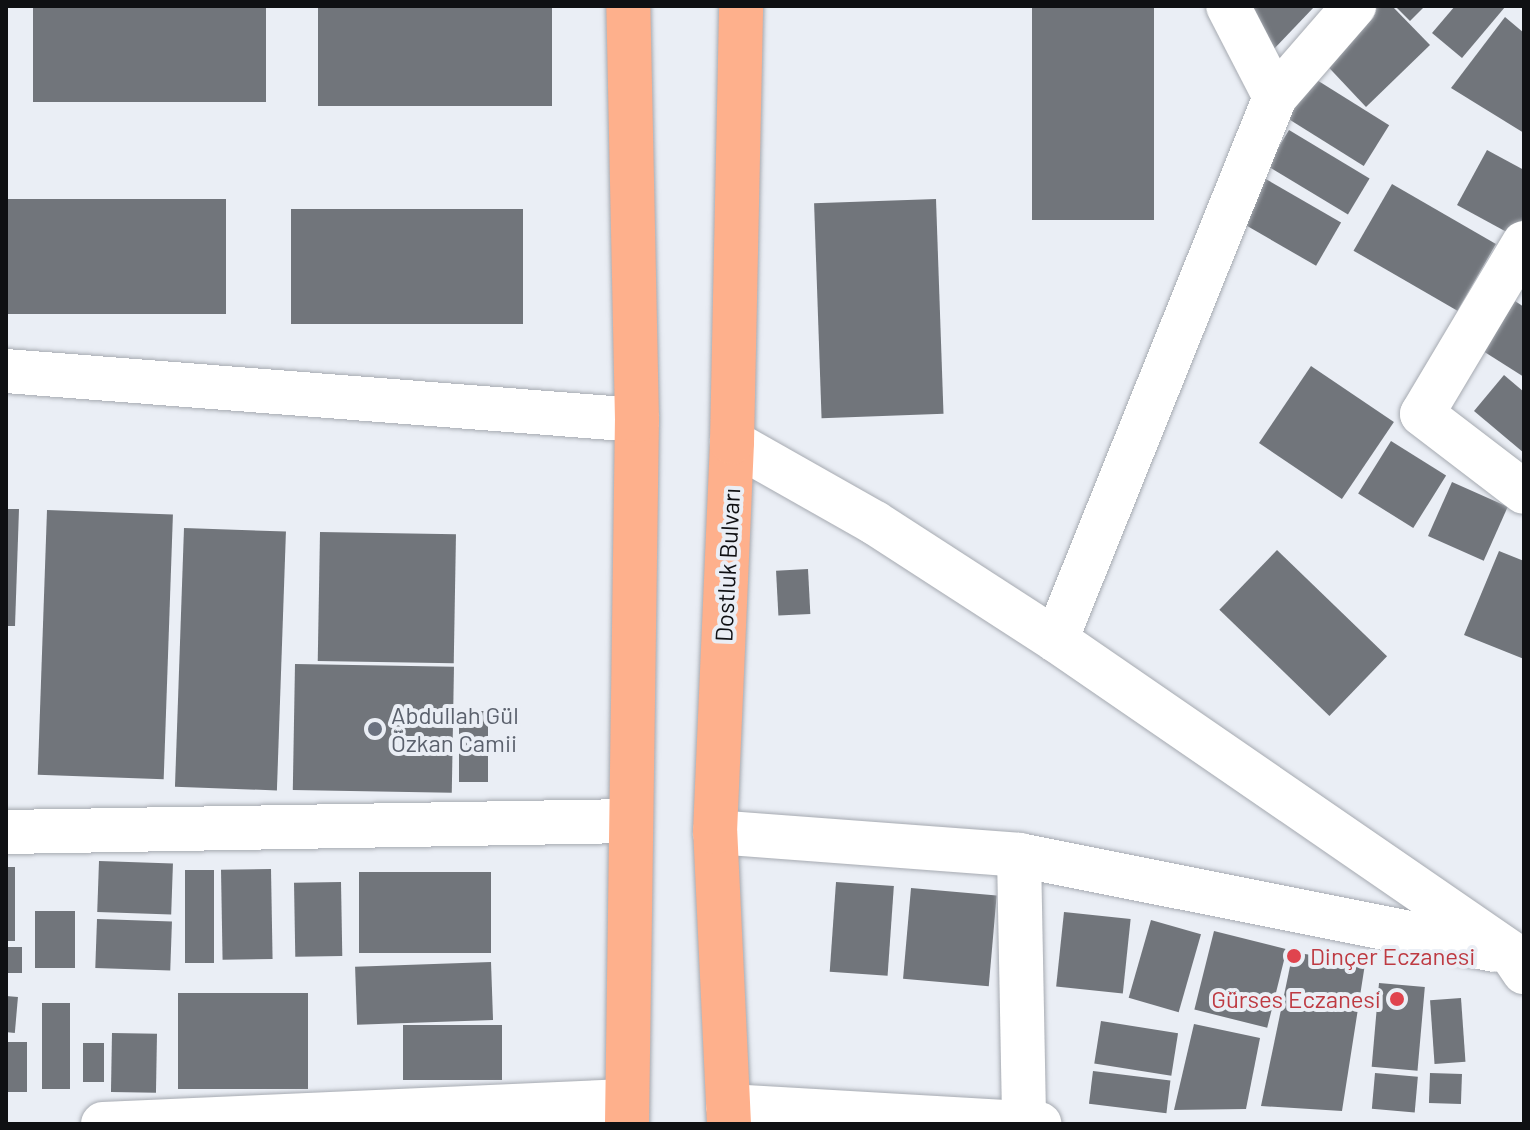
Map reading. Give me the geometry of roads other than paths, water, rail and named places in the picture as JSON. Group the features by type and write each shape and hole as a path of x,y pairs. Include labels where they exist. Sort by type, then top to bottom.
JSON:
{"main road":[{"path":"626,1113 628,821 637,420 628,6"},
{"name":"Dostluk Bulvarı","path":"728,1115 715,832 732,442 741,6"}],"street":[{"path":"1228,6 1275,97"},
{"path":"1056,640 1275,97 1354,6"},
{"path":"1524,243 1422,414 1524,492"},
{"path":"6,371 637,420"},
{"path":"732,442 875,523 1056,640 1520,953"},
{"path":"6,832 628,821"},
{"path":"715,832 1019,855 1520,953"},
{"path":"1019,855 1024,1124"},
{"path":"103,1124 626,1113"},
{"path":"728,1115 1039,1124"}],"place":[{"name":"Abdullah Gül Özkan Camii","path":"375,729"},
{"name":"Dinçer Eczanesi","path":"1294,956"},
{"name":"Gürses Eczanesi","path":"1397,999"}]}
